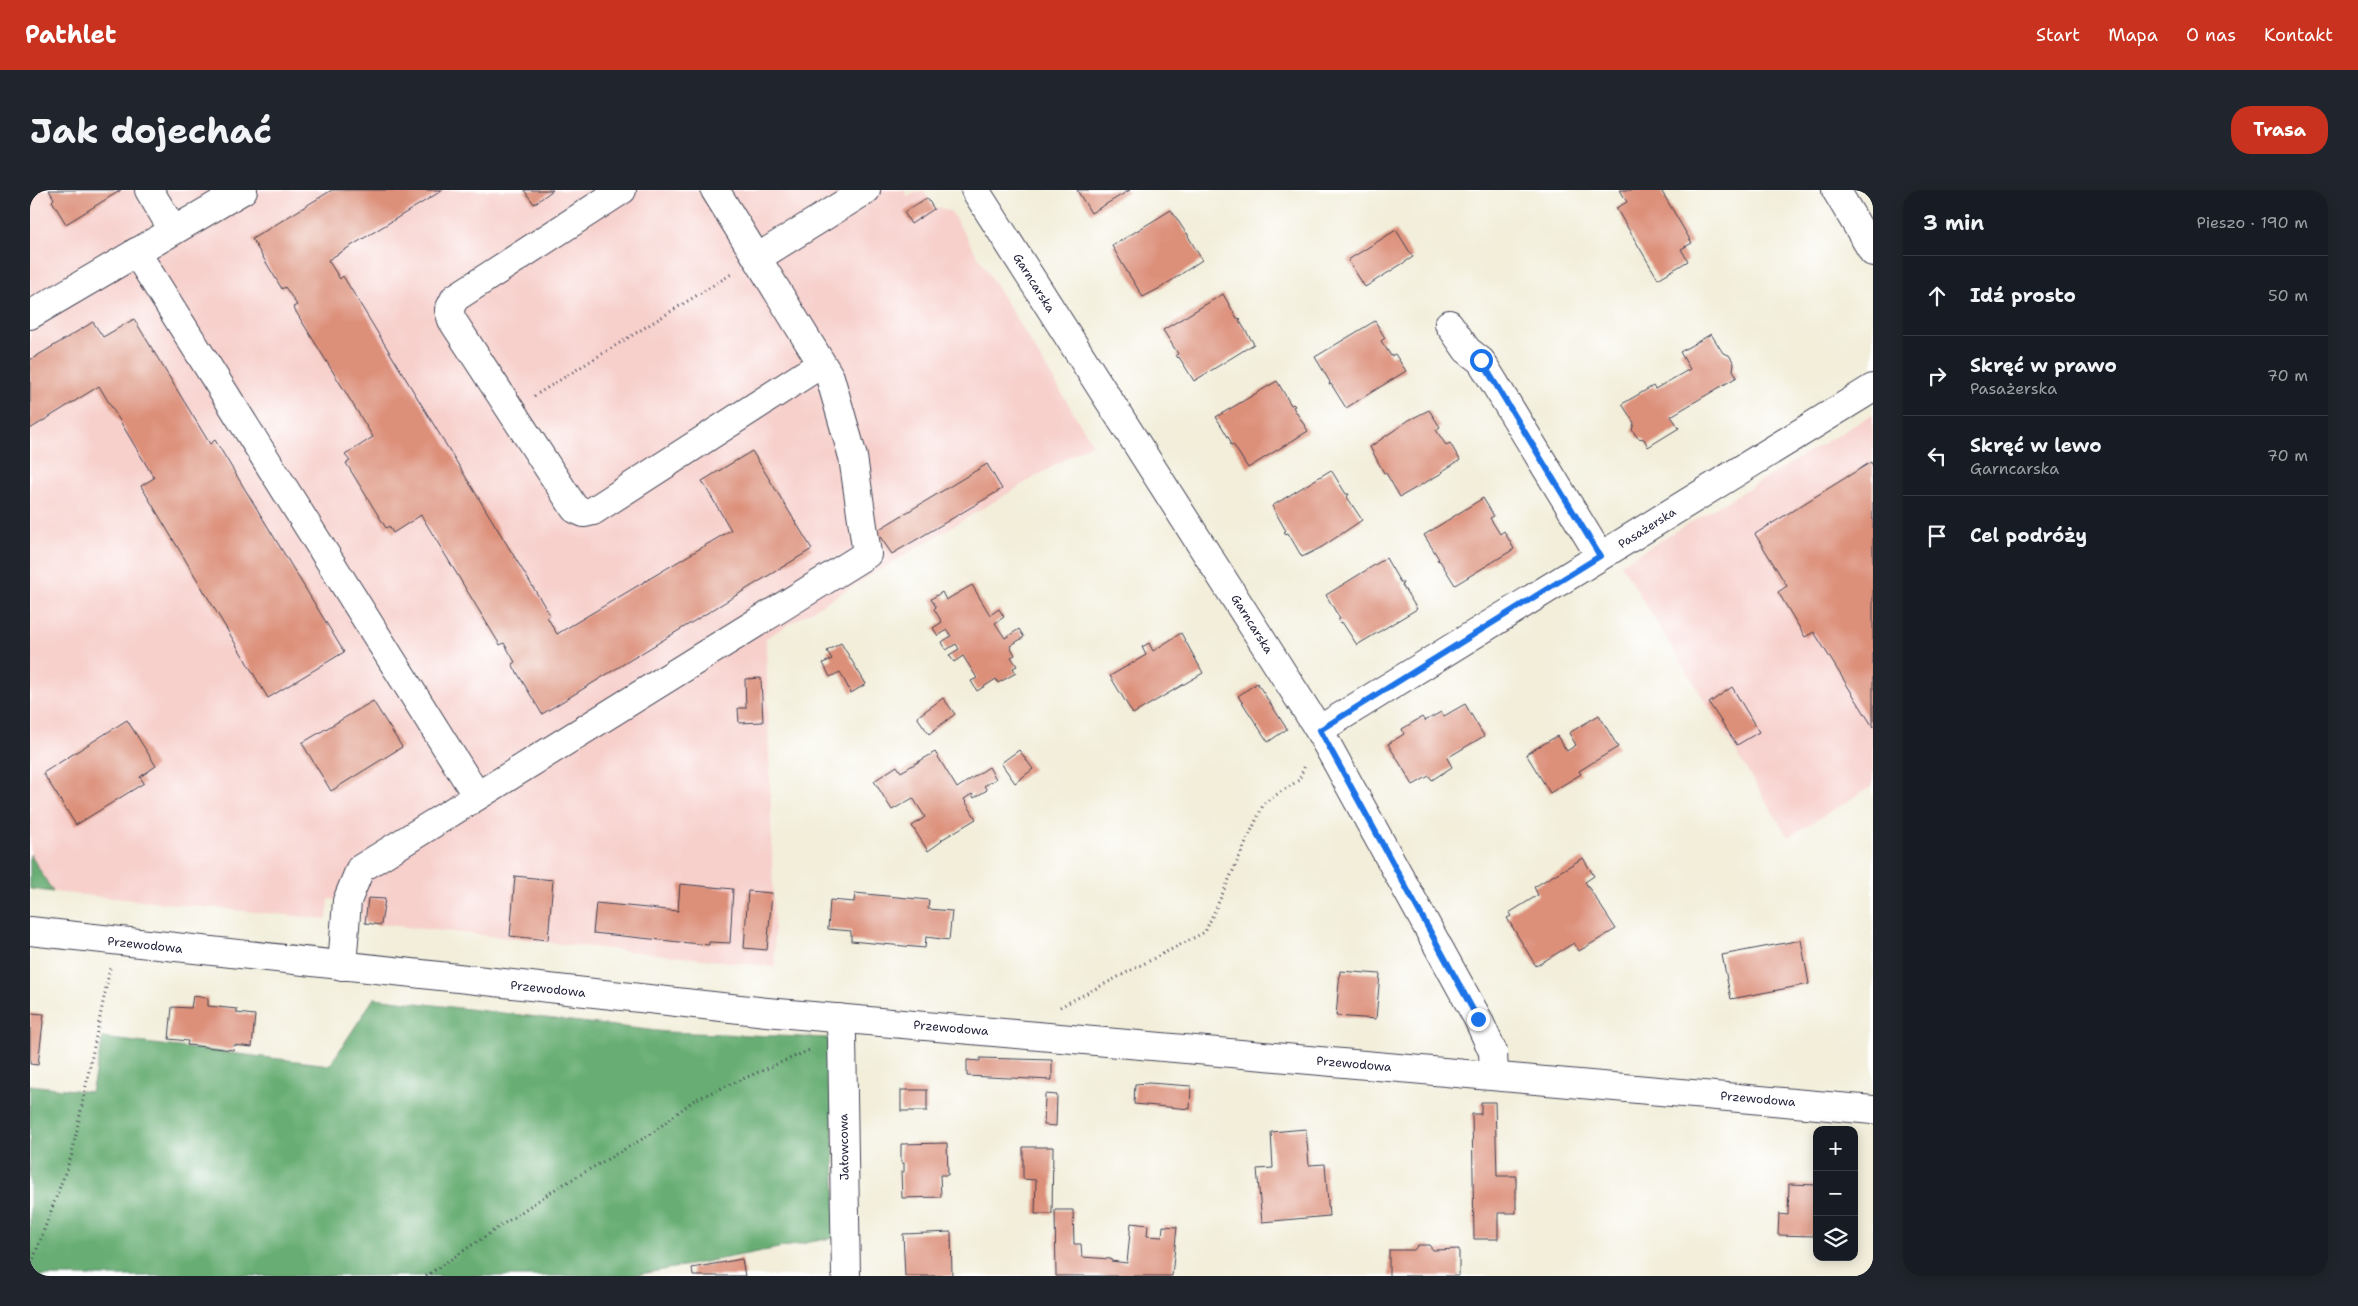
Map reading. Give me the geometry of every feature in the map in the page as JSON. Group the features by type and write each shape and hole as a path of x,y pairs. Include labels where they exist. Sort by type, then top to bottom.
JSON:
{"street":[{"path":"149,190 173,230"},
{"path":"30,315 244,190"},
{"path":"622,190 452,301 449,310 452,320 572,505 579,511 588,513 821,364"},
{"path":"342,966 347,901 360,869 867,554 853,457 830,377 715,190"},
{"path":"757,258 866,190"},
{"name":"Garncarska","path":"976,190 1320,730 1478,1019 1492,1052 1494,1076"},
{"path":"1836,190 1873,252"},
{"path":"136,252 478,796"},
{"path":"1449,324 1467,350 1481,360 1600,556"},
{"name":"Pasażerska","path":"1320,730 1873,388"},
{"name":"Przewodowa","path":"30,931 342,966 840,1027 1047,1037 1873,1110"},
{"name":"Jałowcowa","path":"840,1027 846,1276"}],"path":[{"path":"510,411 757,258"},
{"path":"1047,1037 1051,1011 1205,932 1264,803 1299,780 1320,730"},
{"path":"30,1268 72,1154 116,942"},
{"path":"426,1276 557,1188 651,1134 694,1100 840,1027"}],"shaded area":[{"path":"30,190 904,190 907,196 923,190 935,209 939,207 951,212 1092,443 766,638 775,967 360,922 362,903 329,899 327,919 53,892 30,854"},
{"path":"1873,414 1873,786 1788,837 1621,564"}],"green space":[{"path":"30,854 53,892 30,889"},
{"path":"374,998 666,1032 830,1038 837,1237 631,1276 30,1276 30,1085 91,1092 103,1038 330,1065"}],"building":[{"path":"49,190 121,190 66,224 52,201 54,199"},
{"path":"332,190 443,190 328,260 340,279 343,276 550,615 547,617 557,634 731,530 702,481 752,451 812,549 542,714 512,664 515,662 504,643 500,645 421,515 393,533 389,526 386,528 346,463 350,461 345,455 373,437 293,307 297,305 285,287 282,289 252,239"},
{"path":"524,190 553,190 534,204"},
{"path":"1077,190 1130,190 1091,213"},
{"path":"1620,190 1661,190 1692,243 1681,249 1688,261 1658,279 1616,208 1627,202"},
{"path":"927,198 934,209 911,224 904,212"},
{"path":"1171,210 1188,234 1202,260 1162,287 1143,297 1125,271 1112,246"},
{"path":"1396,230 1413,257 1365,287 1348,260"},
{"path":"1223,294 1237,318 1241,319 1239,320 1254,344 1194,381 1176,355 1178,354 1163,330"},
{"path":"134,319 210,444 215,440 344,652 268,698 141,486 154,478 99,386 30,429 30,360 93,322 103,337"},
{"path":"1375,321 1385,338 1381,341 1391,356 1395,354 1406,371 1346,408 1331,384 1329,385 1330,382 1315,357"},
{"path":"1711,334 1723,353 1729,355 1734,363 1733,370 1737,377 1671,416 1679,428 1648,447 1644,439 1638,438 1632,430 1634,423 1622,404 1653,386 1655,389 1690,369 1680,352"},
{"path":"1277,381 1291,405 1295,406 1293,407 1308,431 1248,468 1233,444 1231,445 1216,417"},
{"path":"1429,410 1440,427 1436,430 1446,445 1450,443 1460,460 1442,473 1400,497 1370,447 1409,420"},
{"path":"1871,462 1873,466 1873,727 1814,632 1805,637 1778,592 1787,586 1755,534"},
{"path":"987,464 1002,489 892,554 876,531"},
{"path":"1331,470 1346,494 1349,494 1347,497 1362,520 1322,547 1302,557 1288,533 1284,532 1286,531 1272,506"},
{"path":"1483,498 1494,516 1490,518 1500,534 1504,531 1514,549 1455,585 1440,561 1437,560 1439,559 1424,535"},
{"path":"1386,558 1400,582 1403,582 1402,585 1417,609 1357,645 1342,622 1340,623 1338,620 1340,619 1326,595"},
{"path":"972,585 990,615 999,609 1004,617 995,623 1005,638 1019,629 1024,637 1010,646 1015,655 1011,657 1017,666 1013,668 1016,673 998,683 996,679 977,691 971,681 977,678 963,656 954,662 949,655 959,649 956,644 946,650 942,642 951,636 947,630 938,636 933,628 942,622 934,609 936,607 931,599 942,592 946,600"},
{"path":"1181,633 1203,673 1133,714 1110,676 1146,655 1142,647 1149,643 1153,651"},
{"path":"841,643 866,684 851,693 840,672 830,677 823,663 832,659 827,651"},
{"path":"761,678 763,722 739,723 738,708 746,708 745,679"},
{"path":"1257,683 1287,729 1268,742 1238,696"},
{"path":"1732,687 1759,732 1737,745 1709,703"},
{"path":"943,698 955,714 929,734 917,717"},
{"path":"373,701 402,747 331,791 302,743"},
{"path":"1465,704 1484,736 1447,758 1452,767 1432,780 1429,776 1413,785 1388,744 1404,734 1402,729 1422,717 1425,721 1441,712 1444,716"},
{"path":"1599,715 1618,747 1579,771 1581,774 1550,793 1526,754 1557,736 1567,751 1576,745 1569,733"},
{"path":"127,720 156,766 140,777 144,783 76,825 43,773"},
{"path":"1019,750 1033,769 1015,783 1001,763"},
{"path":"935,752 957,788 989,767 996,779 984,786 987,790 974,798 972,794 964,799 976,819 941,840 928,851 912,826 925,817 913,798 892,810 874,781 897,766 901,772"},
{"path":"1583,858 1594,876 1585,882 1616,929 1579,951 1574,943 1536,966 1507,918 1511,916 1509,913 1538,895 1534,887"},
{"path":"515,876 553,880 548,940 510,936"},
{"path":"680,884 733,889 730,943 709,942 709,945 593,933 596,903 678,911"},
{"path":"748,891 772,893 767,950 744,948"},
{"path":"855,893 929,900 928,909 952,911 949,940 926,937 925,948 851,941 851,931 828,929 830,900 854,902"},
{"path":"368,898 385,899 381,925 365,923"},
{"path":"1801,940 1809,984 1731,999 1722,955"},
{"path":"1340,971 1380,974 1376,1019 1336,1016"},
{"path":"193,996 208,998 208,1006 237,1009 237,1013 255,1015 252,1047 234,1045 233,1050 187,1045 188,1041 169,1039 172,1007 191,1008"},
{"path":"30,1013 44,1014 38,1065 30,1064"},
{"path":"980,1058 1052,1060 1052,1080 967,1076 967,1060 980,1061"},
{"path":"1135,1084 1191,1086 1190,1109 1134,1104"},
{"path":"901,1090 927,1090 927,1111 901,1111"},
{"path":"1045,1094 1057,1095 1056,1126 1044,1125"},
{"path":"1481,1102 1495,1102 1497,1176 1516,1176 1516,1213 1498,1213 1498,1239 1474,1239 1472,1114 1481,1114"},
{"path":"1306,1129 1309,1165 1325,1164 1329,1216 1262,1222 1257,1169 1273,1168 1271,1132"},
{"path":"947,1143 948,1175 940,1175 941,1197 902,1198 901,1172 904,1172 904,1163 901,1163 901,1144"},
{"path":"1023,1147 1053,1147 1052,1214 1035,1214 1036,1180 1023,1179"},
{"path":"1789,1184 1813,1185 1813,1236 1778,1235 1779,1214 1788,1215"},
{"path":"1055,1210 1073,1210 1074,1244 1081,1244 1082,1257 1111,1259 1111,1261 1127,1263 1131,1223 1148,1225 1147,1236 1162,1237 1163,1226 1177,1227 1172,1276 1056,1276"},
{"path":"951,1232 952,1276 905,1276 903,1234"},
{"path":"1418,1245 1429,1245 1433,1250 1459,1249 1459,1276 1389,1276 1389,1250 1414,1250"},
{"path":"742,1259 745,1276 693,1276 692,1268"}],"route":[{"path":"1478,1019 1320,730 1600,556 1481,360"}]}
